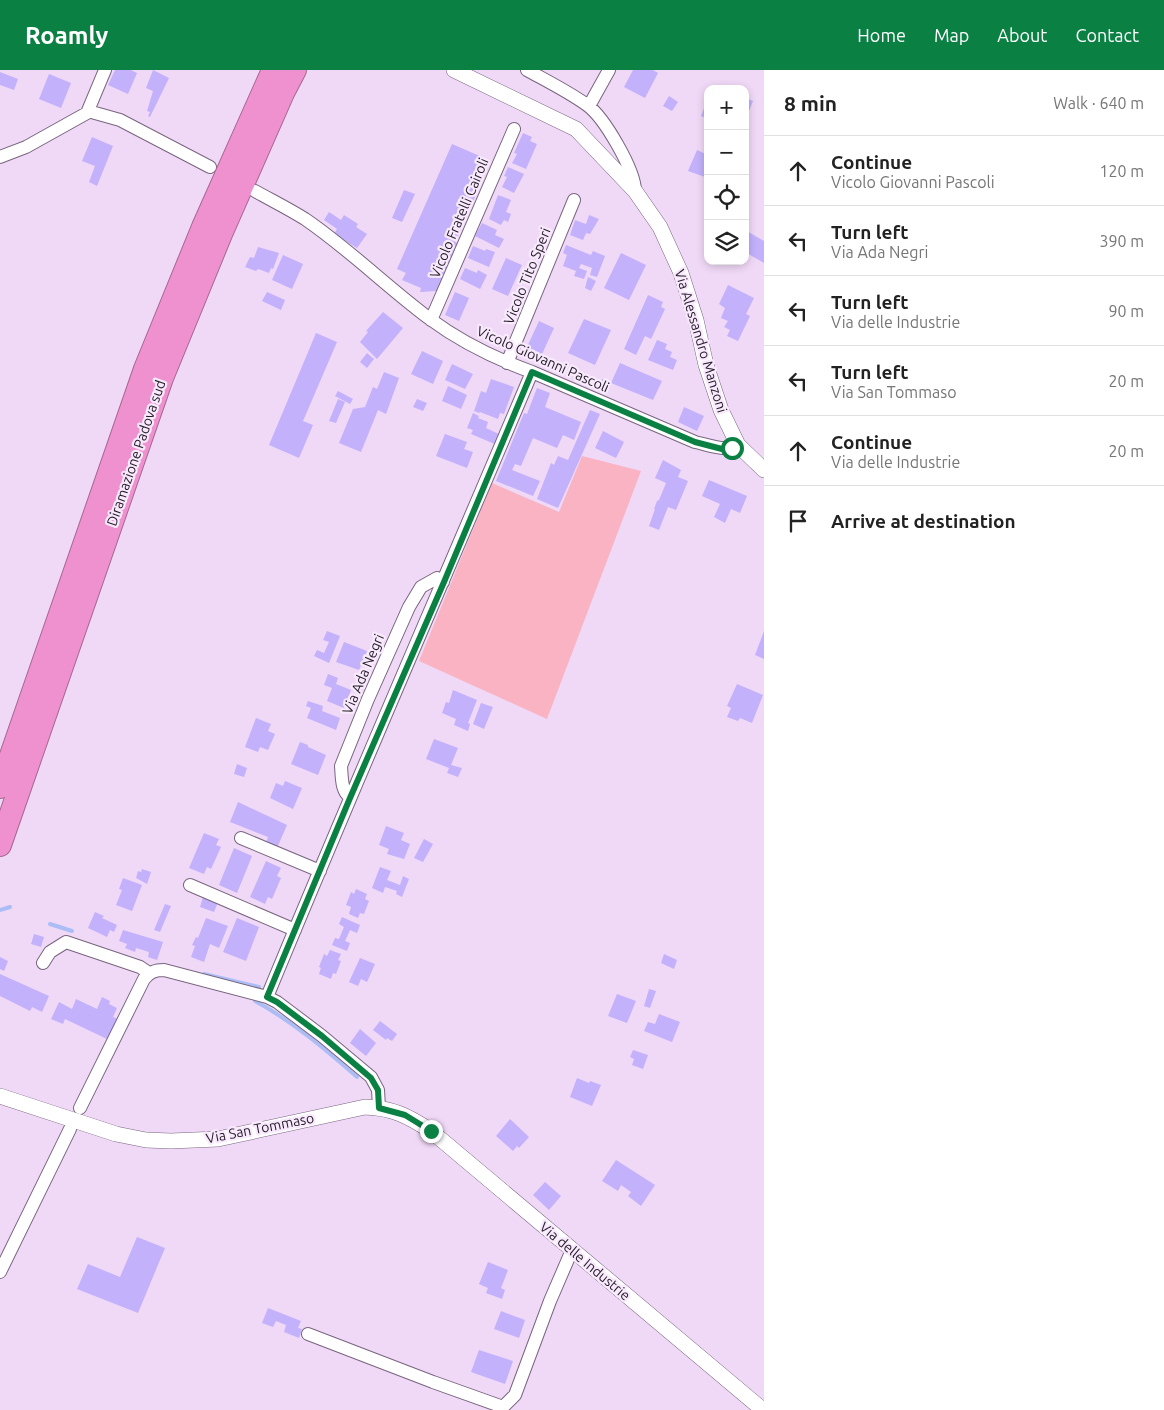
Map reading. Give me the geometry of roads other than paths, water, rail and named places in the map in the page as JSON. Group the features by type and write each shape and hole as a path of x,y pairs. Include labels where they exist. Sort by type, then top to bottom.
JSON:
{"highway":[{"name":"Diramazione Padova sud","path":"0,787 145,368 203,227 273,70"},
{"name":"Diramazione Padova sud","path":"0,845 162,378 221,234 295,70"}],"street":[{"path":"0,157 26,147 88,111 104,70"},
{"name":"Via Alessandro Manzoni","path":"454,70 576,129 635,190 660,227 681,272 696,320 706,365 721,410 738,445 764,470"},
{"path":"527,70 589,106 616,141 632,174 635,190"},
{"path":"589,106 609,70"},
{"path":"88,111 120,120 210,166"},
{"name":"Vicolo Fratelli Cairoli","path":"431,320 514,129"},
{"name":"Vicolo Giovanni Pascoli","path":"255,191 304,219 352,255 431,320 465,341 507,363 695,442 722,449 738,445"},
{"name":"Vicolo Tito Speri","path":"507,363 574,200"},
{"path":"267,997 532,372"},
{"name":"Via Ada Negri","path":"350,798 346,795 342,786 341,766 388,652 421,587 437,578 444,582"},
{"path":"240,838 320,871"},
{"path":"190,885 295,930"},
{"path":"43,963 50,952 66,942 140,967 149,973"},
{"path":"80,1108 144,979 149,973 156,970 164,970 267,997 277,1002 322,1036 371,1078 378,1090 379,1108"},
{"name":"Via San Tommaso","path":"0,1096 116,1134 146,1140 218,1139 365,1107 379,1108 405,1115"},
{"name":"Via delle Industrie","path":"405,1115 431,1131 763,1410"},
{"path":"0,1272 70,1129"},
{"path":"308,1334 503,1407 516,1395 550,1301 572,1250"}],"waterway":[{"path":"0,910 10,907"},
{"path":"50,924 72,931"},
{"path":"204,974 259,987"},
{"path":"255,1001 295,1026 357,1077"}]}
